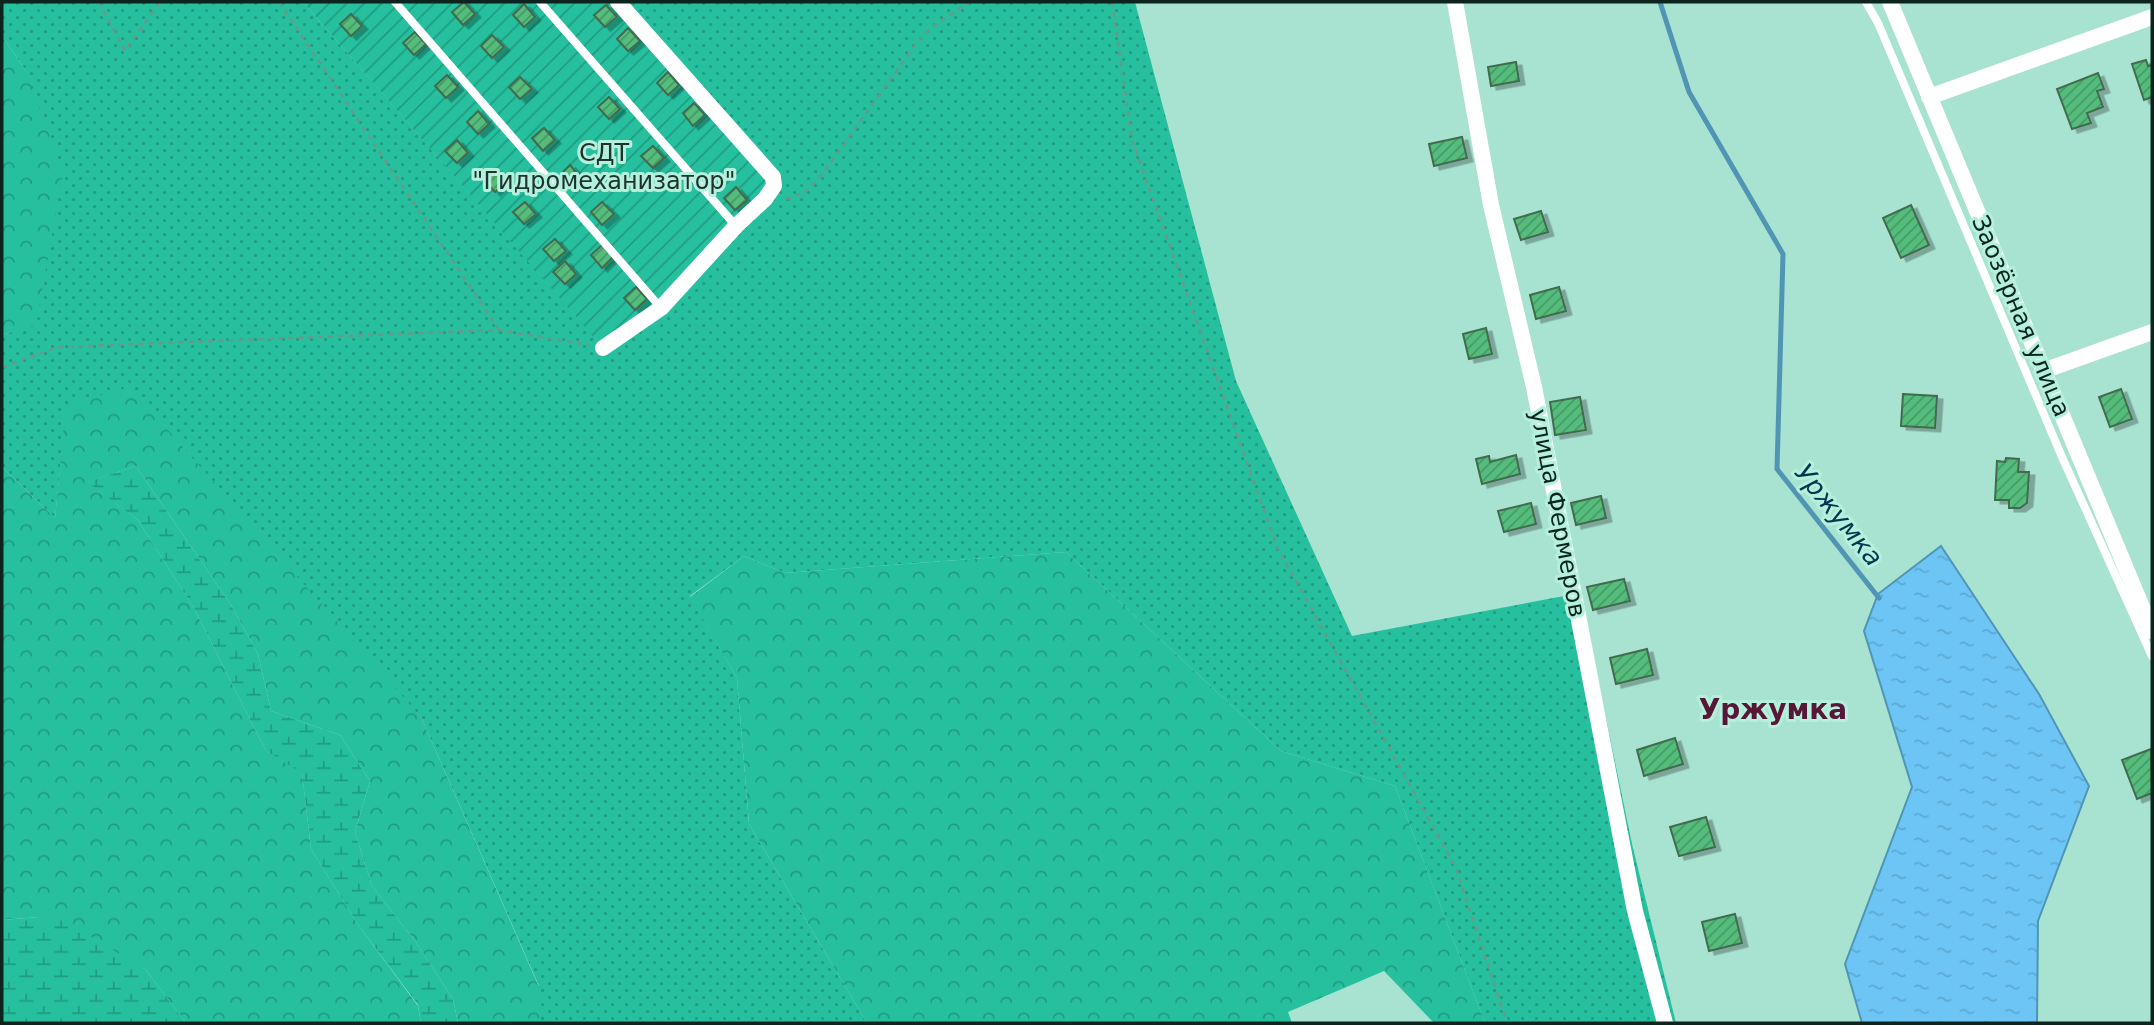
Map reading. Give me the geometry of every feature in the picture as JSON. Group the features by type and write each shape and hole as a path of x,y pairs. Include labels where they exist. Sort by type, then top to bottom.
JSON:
{"street":[{"path":"603,348 661,308 736,226 765,199 774,186 773,177 618,2"},
{"name":"улица Фермеров","path":"1455,2 1491,205 1534,387 1635,911 1665,1023"},
{"name":"Заозёрная улица","path":"1889,2 2152,631"},
{"path":"1929,97 2152,17"},
{"path":"2043,371 2152,332"}],"lane":[{"path":"396,2 661,308"},
{"path":"540,2 736,226"},
{"path":"1866,2 1878,23 2062,457 2152,656"}],"path":[{"path":"99,2 125,51 160,2"},
{"path":"279,2 499,330"},
{"path":"765,199 788,199 807,191 821,176 918,41 933,26 970,2"},
{"path":"1112,2 1132,140 1277,547 1456,868 1507,1023"},
{"path":"2,367 58,347 499,330 603,348"}],"green space":[{"path":"2,2 303,2 603,347 618,2 1135,2 1236,381 1352,636 1580,593 1632,844 1676,1023 1485,1023 1395,786 1281,751 1066,552 785,573 744,556 690,596 737,678 749,824 867,1023 539,1023 539,986 421,717 67,405 55,518 2,467 2,335 36,324 26,71 2,36"},
{"name":"СДТ \"Гидромеханизатор\"","path":"303,2 618,2 774,186 661,308 603,348"},
{"path":"2,36 26,71 63,173 36,325 2,335"},
{"path":"130,387 421,717 539,987 539,1023 458,1023 453,999 415,941 372,886 355,832 370,781 340,735 271,711 258,654 231,605 136,466 88,482 138,520 195,610 266,751 302,772 311,849 359,926 418,1006 421,1023 186,1023 146,970 39,917 2,920 2,467 55,518 66,405"},
{"path":"136,466 231,605 258,654 271,711 340,735 370,781 355,832 372,886 415,941 453,999 458,1023 421,1023 418,1005 359,926 311,849 302,773 266,751 195,610 138,520 87,482"},
{"path":"1066,552 1281,751 1395,786 1485,1023 1434,1023 1384,971 1288,1012 1292,1023 867,1023 749,824 737,678 690,597 744,556 785,573"},
{"path":"39,917 64,920 146,970 186,1023 2,1023 2,920"}],"water":[{"path":"1941,546 2039,694 2089,786 2038,921 2037,1023 1862,1023 1845,964 1912,787 1864,631 1878,594"}],"building":[{"path":"464,2 475,14 463,25 452,12"},
{"path":"524,4 535,17 524,27 513,15"},
{"path":"606,5 617,17 605,27 594,15"},
{"path":"351,14 362,26 351,36 340,24"},
{"path":"628,28 640,41 628,51 617,39"},
{"path":"415,32 426,44 414,55 403,43"},
{"path":"492,35 504,47 492,58 481,46"},
{"path":"2146,60 2148,66 2152,65 2152,97 2144,100 2132,64"},
{"path":"1516,62 1519,81 1491,86 1488,67"},
{"path":"668,72 679,85 668,95 657,83"},
{"path":"2098,73 2104,89 2097,91 2103,107 2087,113 2091,123 2072,129 2057,89"},
{"path":"447,75 458,87 446,98 435,86"},
{"path":"520,77 532,89 520,99 509,87"},
{"path":"609,97 620,109 609,119 598,107"},
{"path":"694,103 705,115 693,126 683,113"},
{"path":"478,111 489,124 478,134 467,122"},
{"path":"544,128 555,140 543,151 532,138"},
{"path":"1462,137 1467,158 1434,166 1429,144"},
{"path":"457,140 468,153 457,163 445,151"},
{"path":"653,146 664,158 653,168 641,156"},
{"path":"570,165 581,178 570,188 559,176"},
{"path":"496,169 507,181 495,192 484,180"},
{"path":"736,187 747,200 735,210 724,198"},
{"path":"525,202 536,214 524,224 513,212"},
{"path":"602,202 614,214 602,225 591,212"},
{"path":"1911,205 1929,245 1901,258 1883,218"},
{"path":"1541,211 1548,232 1521,240 1514,219"},
{"path":"555,239 566,251 554,261 543,249"},
{"path":"602,245 613,257 602,268 591,255"},
{"path":"565,261 576,274 565,284 553,272"},
{"path":"636,287 647,299 635,310 624,298"},
{"path":"1559,287 1566,311 1536,319 1530,295"},
{"path":"1486,328 1492,354 1469,359 1463,334"},
{"path":"2121,389 2132,419 2110,427 2099,397"},
{"path":"1903,394 1937,396 1935,428 1901,426"},
{"path":"1580,397 1586,430 1555,435 1550,402"},
{"path":"1516,455 1520,474 1482,484 1476,459 1489,456 1490,462"},
{"path":"2006,458 2019,459 2018,472 2029,472 2027,503 2020,508 2009,508 2009,500 1995,500 1997,461 2005,462"},
{"path":"1601,496 1606,518 1576,525 1571,503"},
{"path":"1531,503 1536,524 1504,532 1498,511"},
{"path":"1624,579 1630,601 1593,610 1587,587"},
{"path":"1647,649 1653,675 1616,684 1610,658"},
{"path":"1675,738 1683,764 1644,776 1637,750"},
{"path":"2151,749 2152,793 2137,799 2122,760"},
{"path":"1706,817 1715,847 1679,856 1670,827"},
{"path":"1735,914 1742,943 1709,951 1702,922"}],"waterway":[{"name":"Уржумка","path":"1660,2 1689,92 1783,254 1777,469 1879,598"}],"district":[{"name":"Уржумка","path":"1773,709"}]}
